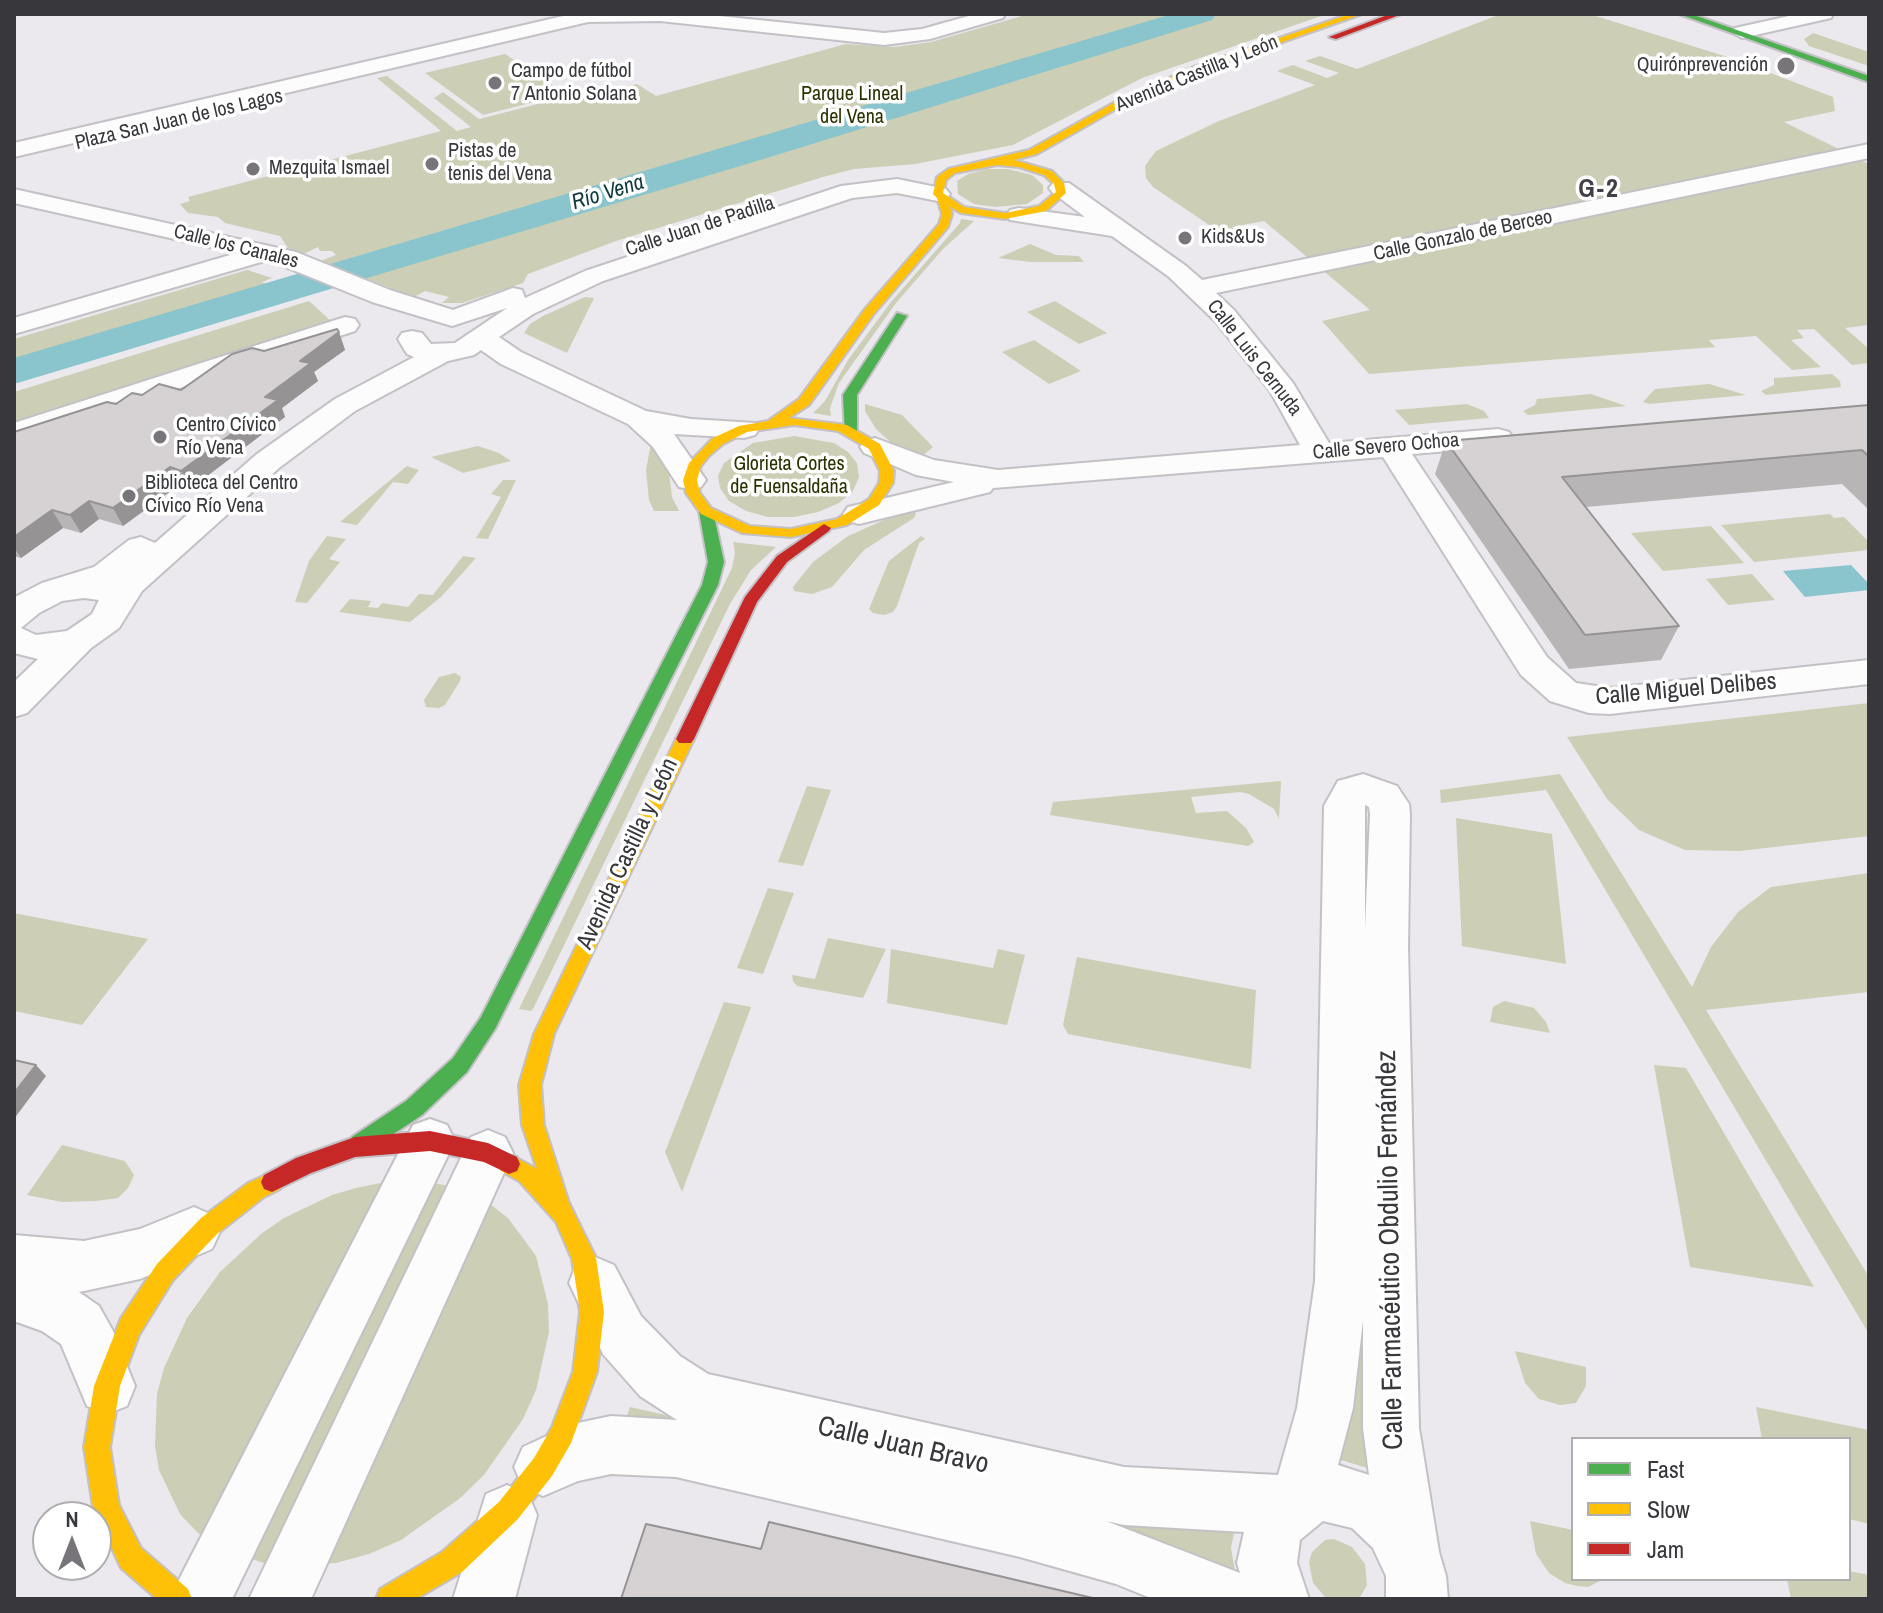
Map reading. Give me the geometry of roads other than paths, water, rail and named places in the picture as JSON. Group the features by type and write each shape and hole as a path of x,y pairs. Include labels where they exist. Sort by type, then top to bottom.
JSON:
{"main road":[{"name":"Avenida Castilla y León","path":"952,171 1033,152 1120,103 1185,74 1358,14"},
{"name":"Avenida Castilla y León","path":"1082,146 1144,109 1204,83 1398,14"},
{"path":"1683,14 1742,32 1869,79"},
{"path":"976,230 1051,204 1061,193 1058,183 1065,159"},
{"path":"997,162 1031,166 1058,183"},
{"path":"774,422 804,402 869,312 944,225 947,214 940,197 941,179 952,171"},
{"path":"940,197 961,210 1012,215"},
{"path":"863,439 814,422 774,422 744,429 718,441 704,453 694,466 690,480 693,493 706,511 728,524 758,531 791,533 824,528 859,514 880,496 886,483 886,464 863,439 850,395 875,352 910,304"},
{"name":"Avenida Castilla y León","path":"355,1147 414,1108 460,1065 488,1023 710,585 716,562 706,511"},
{"name":"Avenida Castilla y León","path":"390,1599 452,1562 526,1489 562,1434 585,1372 592,1312 574,1236 533,1125 530,1085 544,1034 750,601 782,559 824,528"},
{"path":"178,1599 131,1558 106,1507 97,1447 107,1386 137,1316 165,1272 209,1226 268,1184 304,1165 355,1147 430,1141 488,1153 527,1174 574,1236"},
{"path":"131,1558 132,1585"}],"street":[{"path":"502,14 527,30"},
{"name":"Plaza San Juan de los Lagos","path":"14,150 599,21 614,14"},
{"name":"Plaza San Juan de los Lagos","path":"435,56 527,30 588,16 614,14 652,15 884,39 923,35 996,14"},
{"path":"1742,32 1824,14"},
{"name":"Plaza San Juan de los Lagos","path":"14,159 340,78"},
{"name":"Calle Gonzalo de Berceo","path":"1198,289 1869,151"},
{"name":"Calle Juan de Padilla","path":"940,197 897,186 837,195 594,276 541,299 482,336 472,346 428,347 424,326 454,318 679,232 801,194 871,178 952,171"},
{"name":"Calle Luis Cernuda","path":"1058,183 1198,289 1229,320 1283,389 1319,452"},
{"name":"Calle los Canales","path":"14,196 293,265 346,290 478,323 482,336 511,358 638,418 691,428 744,429"},
{"name":"Calle los Canales","path":"14,209 238,258 293,265"},
{"name":"Calle Luis Cernuda","path":"1012,215 1074,221 1140,244"},
{"path":"14,326 63,303 238,258"},
{"name":"Calle los Canales","path":"346,290 369,310 428,347 511,358"},
{"path":"14,433 345,325"},
{"path":"78,640 39,648 18,626 73,587 119,566 246,460 323,402 428,347"},
{"path":"14,704 78,640 102,626 112,613 114,603 158,557 279,453 428,347"},
{"name":"Calle los Canales","path":"638,418 664,441 690,480"},
{"name":"Calle Severo Ochoa","path":"859,514 998,479 1533,435"},
{"name":"Calle Severo Ochoa","path":"863,439 927,468 998,479"},
{"name":"Calle Miguel Delibes","path":"1392,447 1534,666 1563,692 1589,700 1610,701 1869,672"},
{"path":"73,587 100,589 114,603"},
{"name":"Calle Farmacéutico Obdulio Fernández","path":"1298,1502 1327,1400 1341,1281 1364,943 1391,1428 1413,1576"},
{"path":"200,1599 430,1141"},
{"path":"280,1599 488,1153"},
{"path":"14,1260 84,1267 140,1254 209,1226"},
{"name":"Calle Juan Bravo","path":"574,1236 622,1335 660,1376 697,1400 1124,1496 1298,1502 1323,1492 1349,1496 1373,1507 1394,1527 1413,1576"},
{"path":"14,1295 57,1309 80,1325 94,1350 107,1386"},
{"name":"Calle Juan Bravo","path":"526,1489 573,1453 611,1445 676,1448 1020,1527 1116,1554 1229,1599"},
{"path":"484,1599 526,1489"},
{"path":"1278,1599 1267,1563 1270,1540 1278,1520 1298,1502"}],"water":[{"path":"1851,565 1869,584 1869,590 1805,597 1783,571"}],"waterway":[{"name":"Río Vena","path":"14,371 768,147 1202,14"}],"place":[{"name":"Quirónprevención","path":"1786,66"},
{"name":"Campo de fútbol 7 Antonio Solana","path":"495,83"},
{"name":"Pistas de tenis del Vena","path":"432,164"},
{"name":"Mezquita Ismael","path":"253,169"},
{"name":"Kids&Us","path":"1185,238"},
{"name":"Centro Cívico Río Vena","path":"160,437"},
{"name":"Biblioteca del Centro Cívico Río Vena","path":"129,496"}],"district":[{"name":"G-2","path":"1599,190"}],"park label":[{"name":"Parque Lineal del Vena","path":"852,106"},
{"name":"Glorieta Cortes de Fuensaldaña","path":"789,476"}]}
